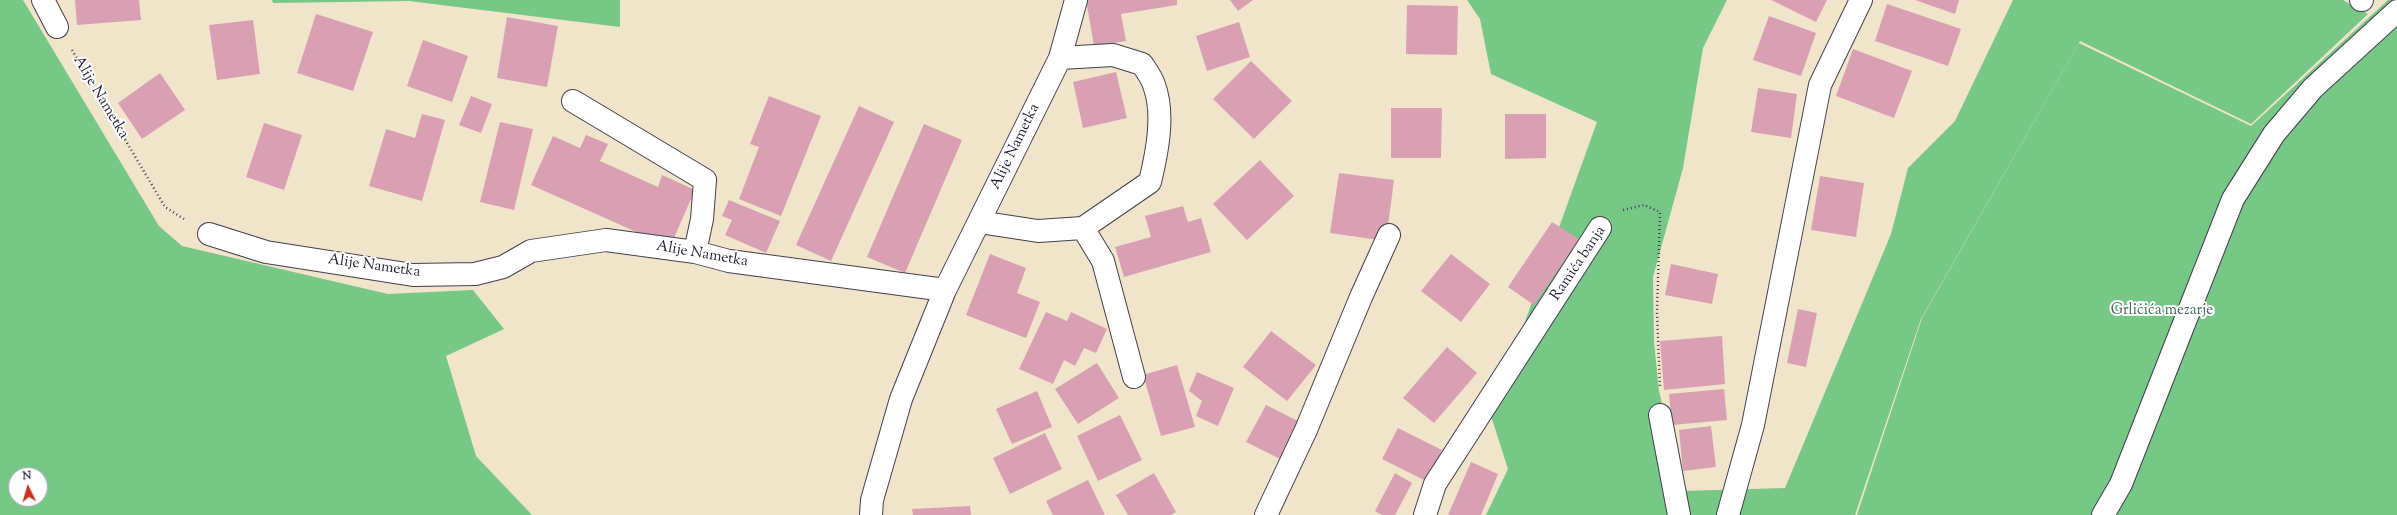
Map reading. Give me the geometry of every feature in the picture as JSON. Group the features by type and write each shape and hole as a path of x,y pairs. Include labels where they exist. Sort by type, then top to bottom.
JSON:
{"street":[{"path":"43,0 58,27"},
{"name":"Alije Nametka","path":"871,515 872,500 901,399 945,290 1060,58 1076,0"},
{"path":"1728,515 1753,425 1820,85 1861,0"},
{"path":"2103,515 2121,484 2233,199 2274,134 2313,88 2397,11"},
{"path":"979,222 1038,231 1083,228 1150,182 1159,147 1158,108 1154,85 1142,64 1112,55 1060,58"},
{"path":"573,101 705,180 702,219 695,252"},
{"path":"1083,228 1103,260 1134,377"},
{"name":"Ramića banja","path":"1425,515 1435,484 1600,228"},
{"name":"Alije Nametka","path":"208,234 266,252 413,275 474,274 503,267 531,251 606,240 695,252 728,261 945,290"},
{"path":"1266,515 1306,430 1361,297 1389,236"},
{"path":"1660,416 1679,515"}],"path":[{"name":"Alije Nametka","path":"58,27 165,207 208,234"},
{"name":"Ramića banja","path":"1600,228 1624,209 1644,205 1660,212 1657,313 1660,416"}],"green space":[{"path":"0,0 23,0 159,226 182,246 388,294 473,290 504,329 446,356 476,456 532,515 0,515"},
{"path":"272,0 620,0 620,27 409,1 273,3"},
{"path":"1467,0 1727,0 1703,48 1683,168 1653,277 1654,342 1659,391 1683,491 1785,488 1891,234 1908,168 1955,121 2013,0 2343,0 2368,14 2251,124 2080,41 1921,319 1855,515 1486,515 1508,469 1491,416 1597,122 1491,74 1480,19"},
{"name":"Grličića mezarje","path":"2388,0 2397,0 2397,515 1857,515 1922,318 2079,43 2251,126"}],"building":[{"path":"75,0 139,0 141,20 77,25"},
{"path":"1086,0 1177,0 1177,5 1121,14 1126,41 1094,46"},
{"path":"1230,0 1253,0 1238,11"},
{"path":"1771,0 1827,0 1816,22"},
{"path":"1915,0 1959,0 1955,14"},
{"path":"1887,4 1961,29 1948,66 1875,41"},
{"path":"1407,5 1458,6 1457,55 1406,54"},
{"path":"316,14 373,32 353,91 297,73"},
{"path":"1769,16 1816,33 1801,76 1753,60"},
{"path":"507,17 558,26 547,87 497,78"},
{"path":"253,20 260,74 217,80 209,25"},
{"path":"1239,22 1250,57 1207,71 1196,36"},
{"path":"423,40 468,56 452,102 407,86"},
{"path":"1853,49 1912,71 1894,118 1836,96"},
{"path":"1251,61 1292,101 1254,139 1213,99"},
{"path":"1116,72 1127,118 1083,128 1073,82"},
{"path":"160,73 185,110 142,139 118,103"},
{"path":"1758,88 1797,94 1791,138 1751,132"},
{"path":"471,96 492,104 481,133 459,125"},
{"path":"769,96 821,116 781,216 739,199 759,147 750,144"},
{"path":"859,106 894,122 831,261 796,245"},
{"path":"1391,108 1442,108 1441,158 1391,158"},
{"path":"422,114 445,120 422,201 369,186 386,129 415,138"},
{"path":"1505,114 1546,114 1546,158 1505,159"},
{"path":"500,122 533,129 514,210 480,202"},
{"path":"264,123 302,135 284,190 246,177"},
{"path":"924,124 962,140 905,273 867,257"},
{"path":"586,135 608,144 600,161 658,187 662,175 695,190 670,247 531,185 553,136 580,148"},
{"path":"1260,160 1294,196 1247,240 1213,204"},
{"path":"1339,173 1394,180 1386,241 1330,233"},
{"path":"1820,176 1864,183 1856,237 1811,230"},
{"path":"729,200 780,221 766,253 725,235 732,220 722,216"},
{"path":"1183,206 1188,222 1201,218 1211,252 1124,277 1115,247 1151,237 1145,216"},
{"path":"1552,222 1579,239 1534,305 1508,287"},
{"path":"990,254 1026,268 1017,293 1040,302 1026,338 966,315"},
{"path":"1451,254 1490,284 1461,322 1421,291"},
{"path":"1671,264 1718,274 1712,304 1665,295"},
{"path":"1798,309 1817,313 1806,367 1787,363"},
{"path":"1046,312 1067,321 1071,312 1107,329 1096,353 1084,348 1075,366 1064,360 1053,384 1019,369"},
{"path":"1271,331 1316,365 1287,401 1243,367"},
{"path":"1722,336 1725,384 1664,390 1660,341"},
{"path":"1447,347 1477,373 1434,423 1403,398"},
{"path":"1097,363 1119,398 1078,424 1055,389"},
{"path":"1177,365 1195,427 1161,436 1143,375"},
{"path":"1197,372 1234,388 1218,426 1196,416 1202,401 1189,391"},
{"path":"1724,389 1727,420 1672,425 1669,394"},
{"path":"1037,391 1052,427 1012,444 996,409"},
{"path":"1266,405 1304,424 1284,461 1246,442"},
{"path":"1120,415 1142,460 1098,481 1077,436"},
{"path":"1711,426 1716,467 1683,471 1679,430"},
{"path":"1398,428 1442,450 1426,481 1382,459"},
{"path":"1045,433 1062,469 1010,494 993,458"},
{"path":"1471,462 1498,474 1481,515 1448,515"},
{"path":"1154,473 1176,512 1171,515 1128,515 1116,495"},
{"path":"1395,473 1412,483 1395,515 1382,515 1375,511"},
{"path":"1088,480 1105,515 1053,515 1046,501"},
{"path":"970,506 971,515 913,515 912,509"}]}
